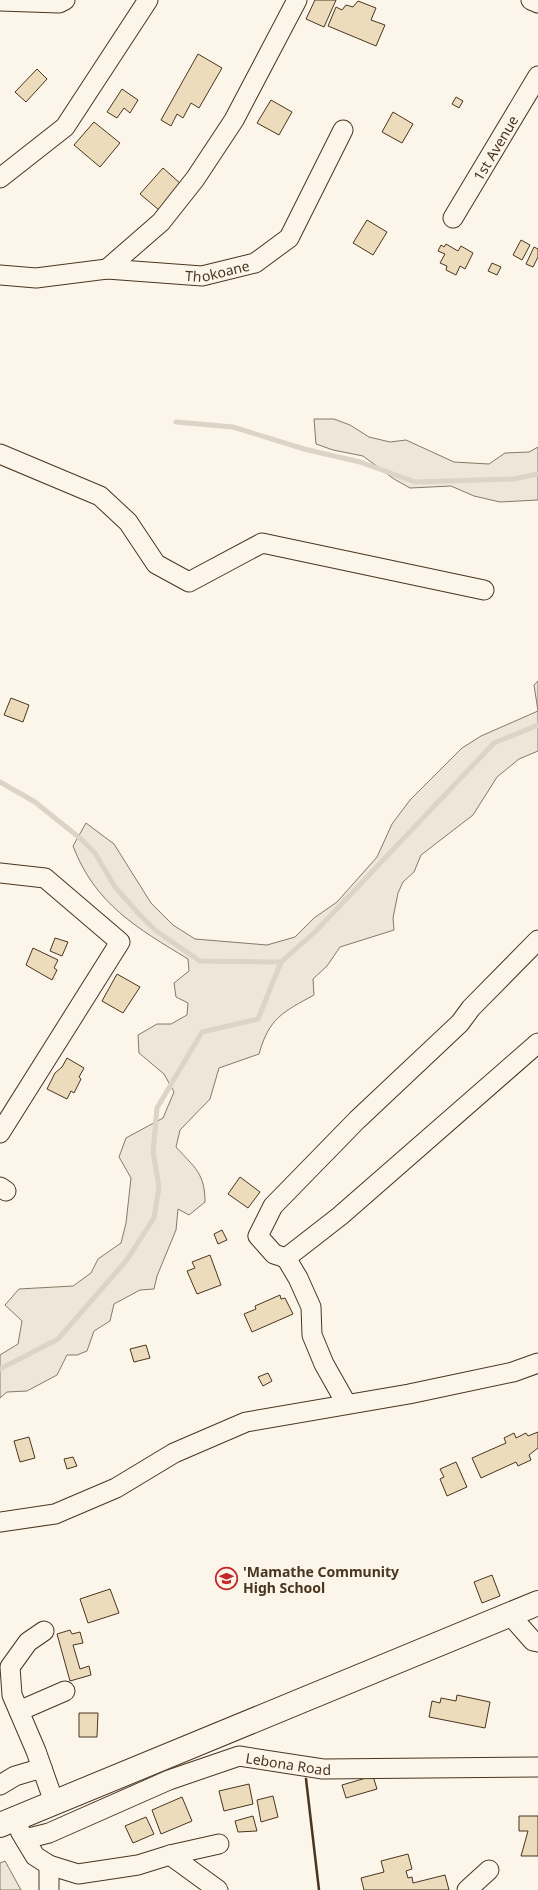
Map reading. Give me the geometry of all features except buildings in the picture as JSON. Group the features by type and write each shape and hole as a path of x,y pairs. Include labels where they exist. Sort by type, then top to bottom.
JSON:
{"main road":[{"path":"7,1822 538,1603"}],"street":[{"path":"0,1 59,3 65,0"},
{"path":"0,178 65,127 148,0"},
{"path":"107,269 160,222 195,179 234,120 297,0"},
{"path":"531,0 538,3"},
{"name":"1st Avenue","path":"453,218 538,76"},
{"name":"Thokoane","path":"0,275 36,278 107,269 202,276 254,262 289,238 343,130"},
{"path":"0,454 100,496 128,522 156,564 188,582 262,543 484,590"},
{"path":"0,873 45,878 120,942 0,1133"},
{"path":"346,1403 324,1364 312,1335 311,1306 298,1278 286,1258 274,1254 258,1236 273,1206 357,1120 460,1023 471,1008 538,940"},
{"path":"286,1258 340,1216 538,1043"},
{"path":"0,1522 55,1514 116,1488 174,1453 246,1422 346,1403 410,1394 513,1372 538,1363"},
{"path":"510,1615 533,1641 538,1642"},
{"path":"44,1632 28,1642 10,1667 12,1696 54,1802"},
{"path":"19,1711 65,1691"},
{"name":"Lebona Road","path":"25,1840 50,1833 170,1780 240,1756 323,1769 538,1767"},
{"path":"0,1785 15,1776 42,1768"},
{"path":"7,1822 25,1840 35,1856 49,1865 78,1874 138,1865 170,1855 219,1844"},
{"path":"170,1855 218,1890"},
{"path":"49,1865 49,1890"},
{"path":"467,1890 489,1870"}],"shaded area":[{"path":"314,419 334,419 350,425 369,437 390,442 406,440 454,462 489,464 505,453 529,452 538,447 538,500 500,502 474,496 451,486 410,488 394,479 363,456 333,450 316,444"},
{"path":"538,681 538,711 534,685"},
{"path":"538,711 538,751 519,759 497,777 473,815 421,855 414,872 403,882 398,893 393,918 394,930 340,947 327,966 313,979 314,995 279,1017 267,1032 259,1054 219,1068 210,1099 180,1130 176,1147 201,1177 205,1202 189,1215 178,1209 176,1230 157,1276 154,1289 140,1290 114,1304 110,1321 94,1331 87,1351 77,1355 67,1355 57,1375 27,1391 7,1392 0,1398 0,1355 18,1344 22,1321 5,1305 19,1289 73,1286 91,1273 98,1259 121,1243 126,1223 131,1178 119,1157 126,1138 163,1118 174,1092 164,1074 139,1053 138,1035 157,1024 171,1024 187,1015 188,1003 176,997 174,983 189,971 188,959 135,925 120,913 93,884 73,846 86,823 114,844 151,903 173,925 195,939 267,945 295,937 314,918 337,902 377,857 392,824 410,800 462,748 481,736"},
{"path":"5,1861 21,1890 0,1890 0,1863"}],"waterway":[{"path":"176,422 233,427 304,449 360,462 415,482 513,479 538,474"},
{"path":"0,1369 58,1339 126,1261 154,1218 159,1187 153,1152 157,1108 202,1032 258,1019 281,962 315,932 494,743 538,725"},
{"path":"0,782 35,802 81,839 95,853 115,887 138,913 156,931 200,961 281,962"}],"wall":[{"path":"306,1779 319,1890"}],"place":[{"name":"'Mamathe Community High School","path":"227,1579"}]}
